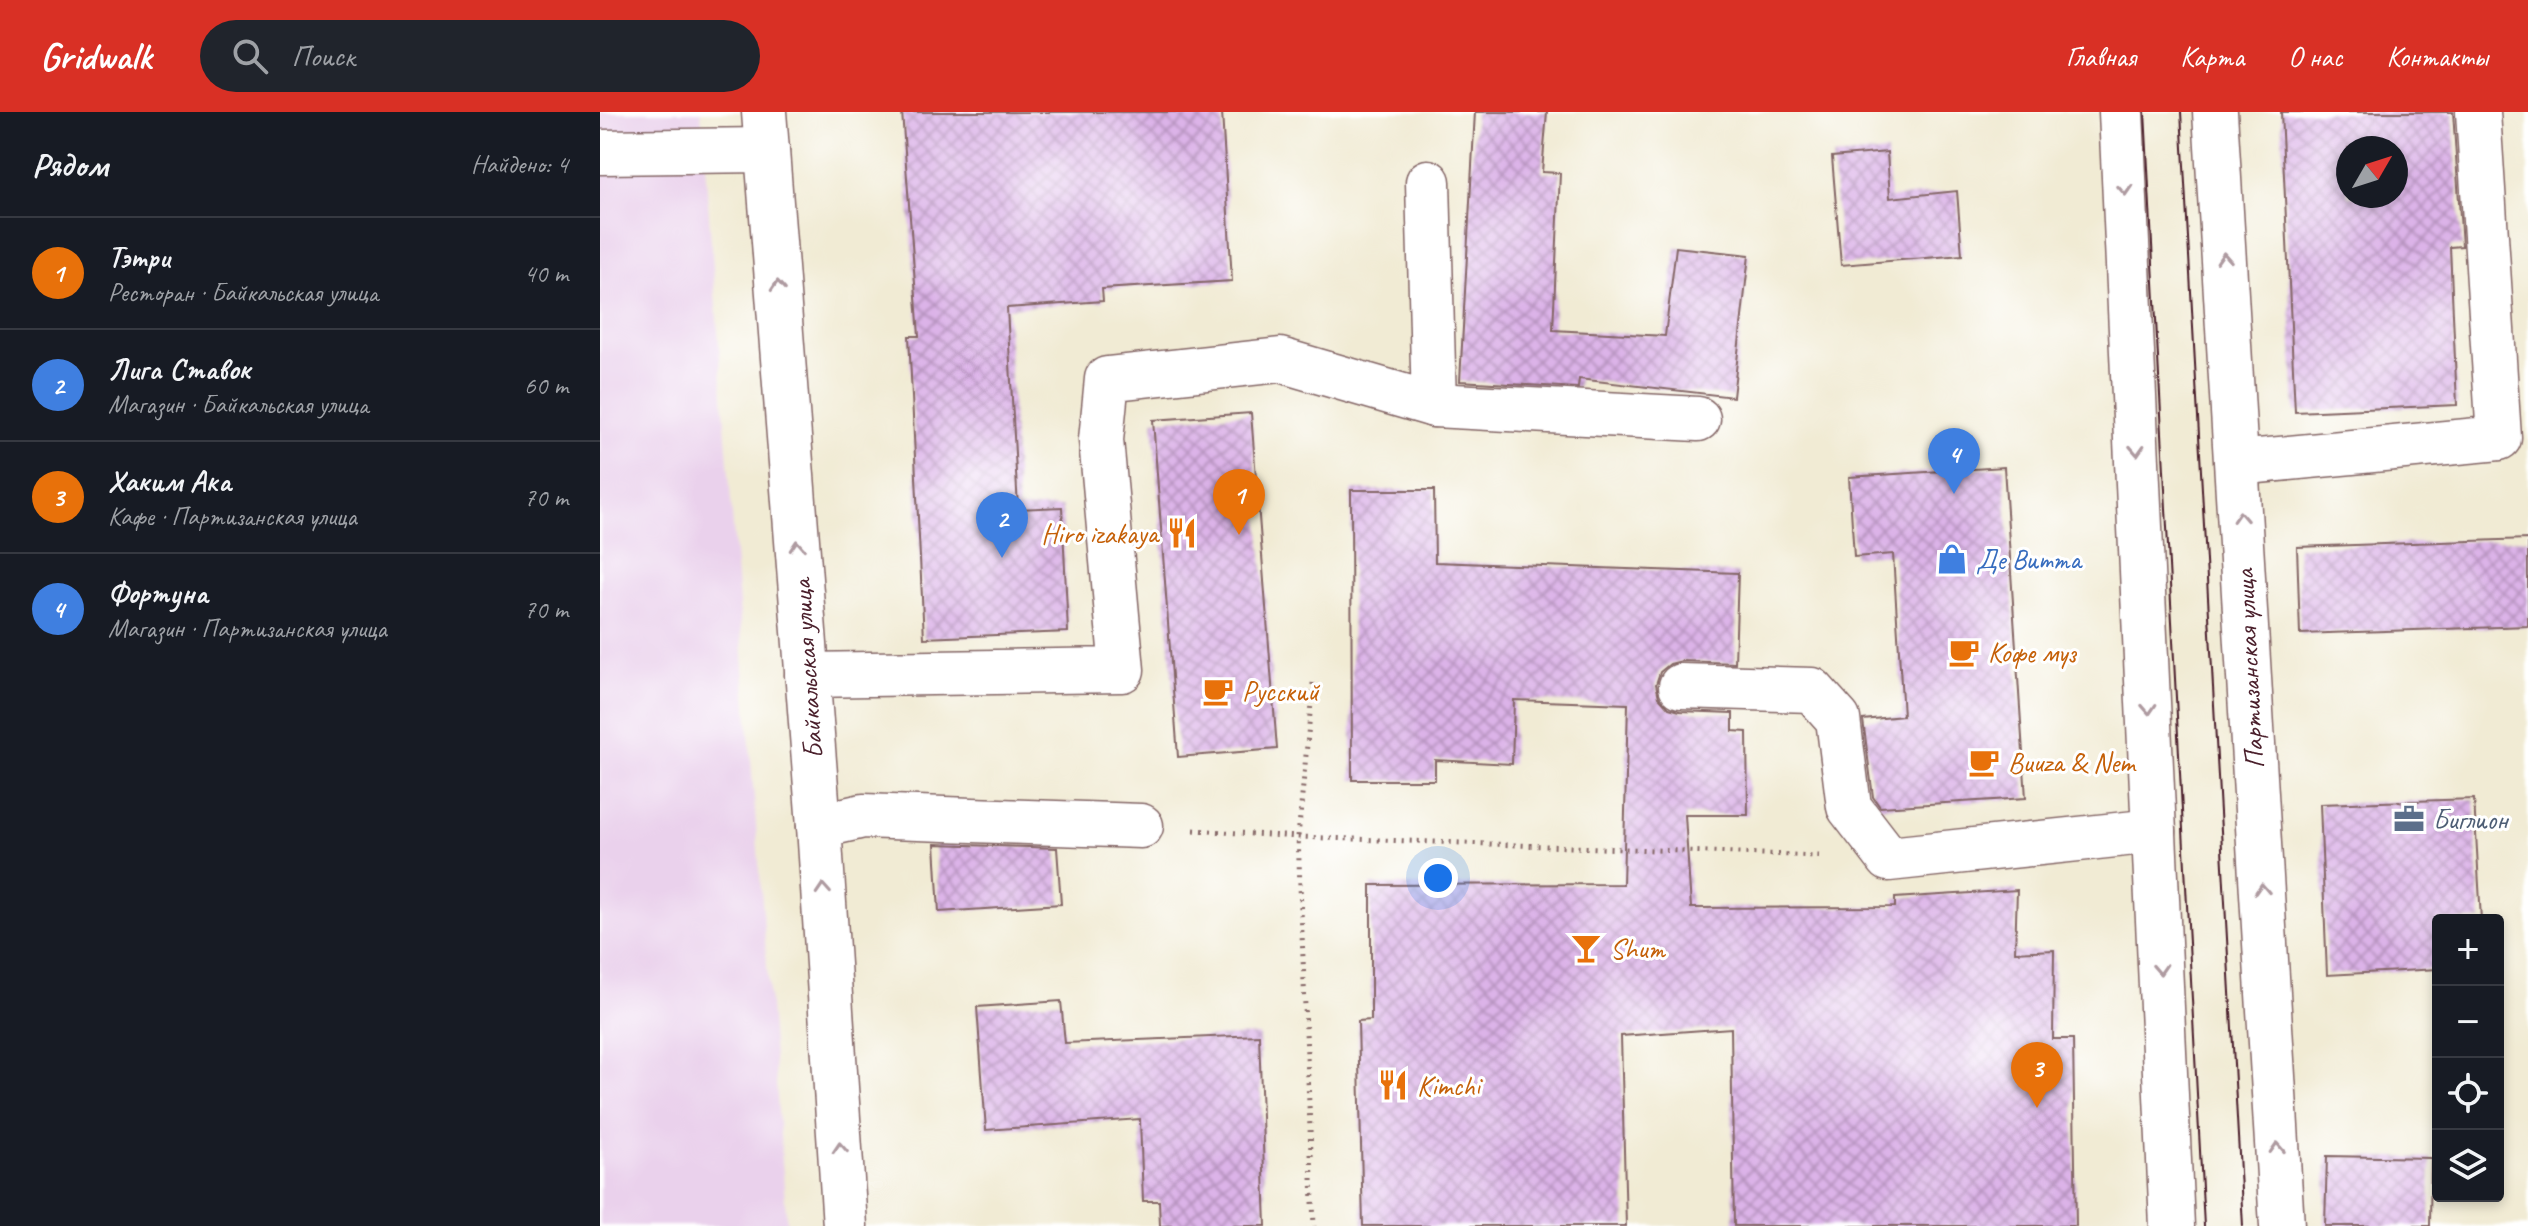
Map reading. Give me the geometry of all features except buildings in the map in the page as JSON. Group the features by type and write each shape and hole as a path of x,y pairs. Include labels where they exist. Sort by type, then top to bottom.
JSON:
{"street":[{"path":"2121,112 2172,1226"},
{"name":"Партизанская улица","path":"2215,112 2282,1226"},
{"path":"2237,463 2499,438 2478,112"},
{"path":"600,152 766,131"},
{"name":"Байкальская улица","path":"766,131 819,826 845,1226"},
{"path":"1428,182 1434,405"},
{"path":"807,675 1122,670 1101,440 1107,379 1280,360 1434,405 1698,419"},
{"path":"1681,686 1812,690 1838,719 1849,807 1889,859 2154,831"},
{"path":"819,826 863,816 1141,826"}],"path":[{"path":"1313,683 1298,837 1314,1226"},
{"path":"1141,826 1298,837 1889,859"}],"shaded area":[{"path":"600,112 701,112 787,1226 600,1226"}],"tram line":[{"path":"2145,112 2204,1226"},
{"path":"2181,112 2243,1226"}],"place":[{"name":"Фортуна","path":"1954,494"},
{"name":"Hiro izakaya","path":"1182,533"},
{"name":"Тэтри","path":"1239,535"},
{"name":"Лига Ставок","path":"1002,558"},
{"name":"Де Витта","path":"1952,559"},
{"name":"Кофе муз","path":"1964,652"},
{"name":"Русский","path":"1218,691"},
{"name":"Buuza & Nem","path":"1984,762"},
{"name":"Биглион","path":"2409,819"},
{"name":"Shum","path":"1586,948"},
{"name":"Kimchi","path":"1393,1085"},
{"name":"Хаким Ака","path":"2037,1108"}]}
